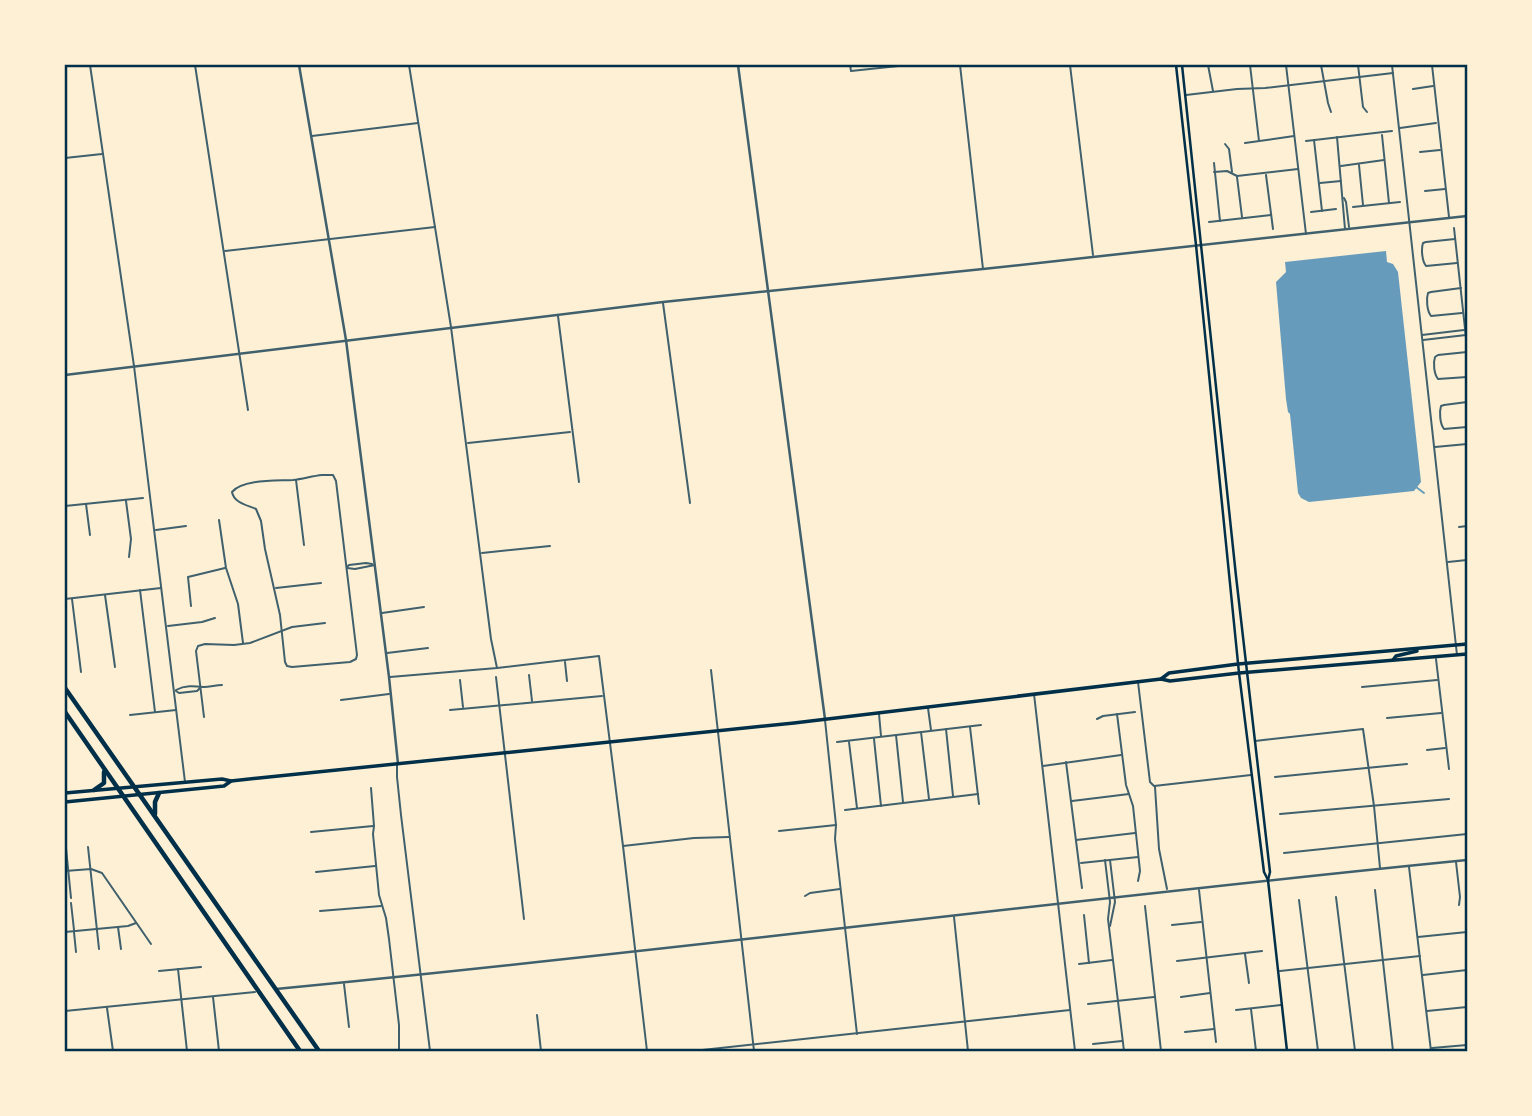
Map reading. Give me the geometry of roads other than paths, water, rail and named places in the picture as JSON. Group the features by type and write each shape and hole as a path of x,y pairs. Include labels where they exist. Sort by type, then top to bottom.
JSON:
{"highway":[{"path":"65,688 319,1051"},
{"path":"65,712 300,1051"},
{"path":"94,790 104,783 103,767"},
{"path":"156,818 155,802 159,793"}],"main road":[{"path":"1176,65 1239,673 1264,872 1268,880"},
{"path":"1182,65 1287,1051"},
{"path":"1178,84 1185,95"},
{"path":"1161,679 1169,673 1245,663 1467,644"},
{"path":"1392,660 1396,656 1426,648"},
{"path":"65,793 222,779 231,781 717,731 1138,681 1170,681 1467,654"},
{"path":"65,802 224,786 231,781"}],"street":[{"path":"90,65 134,366 185,782"},
{"path":"195,65 248,410"},
{"path":"299,65 346,340 389,677 401,815 430,1051"},
{"path":"409,65 451,327 497,668"},
{"path":"738,65 825,719 836,825 835,839 857,1034"},
{"path":"850,65 851,71 908,65"},
{"path":"960,65 983,269"},
{"path":"1070,65 1093,257"},
{"path":"1208,65 1213,91"},
{"path":"1250,65 1259,141"},
{"path":"1286,65 1306,234"},
{"path":"1321,65 1331,111"},
{"path":"1358,65 1363,107 1367,112"},
{"path":"1392,65 1457,655"},
{"path":"1432,65 1449,218"},
{"path":"1185,95 1393,73"},
{"path":"1413,89 1434,86"},
{"path":"311,136 418,122"},
{"path":"1399,128 1438,122"},
{"path":"1306,141 1392,131"},
{"path":"1382,132 1389,203"},
{"path":"1245,144 1295,136"},
{"path":"1337,137 1347,229"},
{"path":"1314,140 1322,211"},
{"path":"1224,144 1229,149 1232,173"},
{"path":"1420,152 1441,149"},
{"path":"65,158 104,154"},
{"path":"1340,166 1385,160"},
{"path":"1214,163 1220,221"},
{"path":"1358,164 1363,206"},
{"path":"1214,172 1227,171 1237,176 1299,169"},
{"path":"1266,173 1273,229"},
{"path":"1237,176 1242,218"},
{"path":"1319,183 1342,181"},
{"path":"1425,191 1446,189"},
{"path":"1353,207 1400,202"},
{"path":"1311,212 1336,209"},
{"path":"1209,222 1271,215"},
{"path":"65,375 663,302 1467,216"},
{"path":"224,251 435,226"},
{"path":"1454,228 1467,347"},
{"path":"1455,239 1423,243 1422,255 1425,265 1429,267 1458,263"},
{"path":"1461,288 1428,293 1429,312 1435,317 1464,313"},
{"path":"663,302 690,503"},
{"path":"557,315 579,482"},
{"path":"1422,335 1465,330"},
{"path":"1422,340 1466,335"},
{"path":"1467,352 1439,355 1434,361 1437,379 1467,377"},
{"path":"1467,402 1441,407 1440,418 1443,428 1447,430 1467,427"},
{"path":"467,443 572,432"},
{"path":"1434,447 1467,444"},
{"path":"333,475 336,481 357,655 356,659 350,662 287,666 280,615 261,521 256,509 240,503 232,492 235,488 248,484 296,479 333,475"},
{"path":"296,479 304,545"},
{"path":"65,506 143,498"},
{"path":"126,500 131,539 129,557"},
{"path":"86,503 90,535"},
{"path":"219,520 226,568 238,604 243,644"},
{"path":"155,530 186,526"},
{"path":"1460,527 1467,526"},
{"path":"480,554 550,546"},
{"path":"1447,562 1467,560"},
{"path":"346,568 349,570 374,565"},
{"path":"191,606 188,577 226,568"},
{"path":"275,588 321,583"},
{"path":"65,598 162,588"},
{"path":"140,590 155,712"},
{"path":"105,594 115,667"},
{"path":"72,598 81,672"},
{"path":"381,613 424,607"},
{"path":"167,626 215,618"},
{"path":"204,717 196,651 198,646 243,644 281,630 325,623"},
{"path":"386,653 428,648"},
{"path":"389,677 599,656 647,1051"},
{"path":"1436,657 1449,769"},
{"path":"565,661 567,681"},
{"path":"711,670 754,1051"},
{"path":"529,675 532,702"},
{"path":"496,677 524,919"},
{"path":"1362,687 1438,679"},
{"path":"460,680 463,708"},
{"path":"1138,681 1167,892"},
{"path":"175,690 197,685 222,685"},
{"path":"175,690 179,693 197,691 201,687"},
{"path":"1034,693 1075,1051"},
{"path":"341,700 390,694"},
{"path":"450,710 604,695"},
{"path":"928,707 931,731"},
{"path":"130,715 177,710"},
{"path":"1097,719 1135,712"},
{"path":"879,713 881,737"},
{"path":"1387,718 1442,713"},
{"path":"1117,715 1126,785 1132,802 1136,833 1140,871 1138,881"},
{"path":"837,742 981,725"},
{"path":"970,726 979,804"},
{"path":"946,729 953,797"},
{"path":"1254,741 1363,729 1380,868"},
{"path":"921,732 929,800"},
{"path":"896,735 903,803"},
{"path":"874,738 881,806"},
{"path":"849,741 857,808"},
{"path":"1427,750 1446,748"},
{"path":"1042,766 1122,755"},
{"path":"1066,762 1082,888"},
{"path":"1275,777 1407,764"},
{"path":"1153,786 1252,775"},
{"path":"371,788 379,895 386,918 394,978 399,1051"},
{"path":"845,810 978,794"},
{"path":"1071,801 1129,794"},
{"path":"1280,814 1449,799"},
{"path":"779,831 836,825"},
{"path":"311,832 374,826"},
{"path":"1076,840 1136,833"},
{"path":"1284,853 1467,834"},
{"path":"623,846 730,836"},
{"path":"88,847 99,949"},
{"path":"66,848 66,871 71,898"},
{"path":"1079,863 1139,857"},
{"path":"1105,860 1108,916 1124,1051"},
{"path":"1110,860 1114,898 1110,927"},
{"path":"276,989 1467,860"},
{"path":"1456,861 1459,905"},
{"path":"316,872 376,865"},
{"path":"1409,866 1431,1050 1467,1045"},
{"path":"66,871 91,869 102,873 150,944"},
{"path":"805,896 841,889"},
{"path":"1199,889 1216,1042"},
{"path":"1375,890 1393,1051"},
{"path":"1336,898 1355,1051"},
{"path":"1299,900 1318,1051"},
{"path":"71,903 76,952"},
{"path":"320,911 382,905"},
{"path":"1145,906 1161,1051"},
{"path":"1084,915 1089,963"},
{"path":"954,916 968,1051"},
{"path":"65,932 128,926 137,922"},
{"path":"1172,925 1202,922"},
{"path":"118,927 121,949"},
{"path":"1417,937 1467,932"},
{"path":"1177,961 1262,951"},
{"path":"1245,953 1249,983"},
{"path":"1279,972 1420,956"},
{"path":"1079,964 1114,960"},
{"path":"159,971 201,967"},
{"path":"178,969 187,1051"},
{"path":"1422,975 1467,970"},
{"path":"344,983 349,1027"},
{"path":"65,1012 258,991"},
{"path":"1181,997 1211,993"},
{"path":"213,996 219,1051"},
{"path":"1088,1004 1155,997"},
{"path":"1236,1010 1282,1004"},
{"path":"107,1007 113,1051"},
{"path":"1426,1012 1467,1007"},
{"path":"1251,1008 1256,1051"},
{"path":"693,1051 1070,1010"},
{"path":"537,1015 541,1051"},
{"path":"1185,1032 1215,1029"},
{"path":"1093,1044 1123,1041"}],"water":[{"path":"1386,251 1387,262 1393,264 1398,272 1421,482 1414,491 1309,502 1298,493 1286,399 1276,282 1286,272 1285,262"}],"waterway":[{"path":"1416,487 1424,493"}]}
